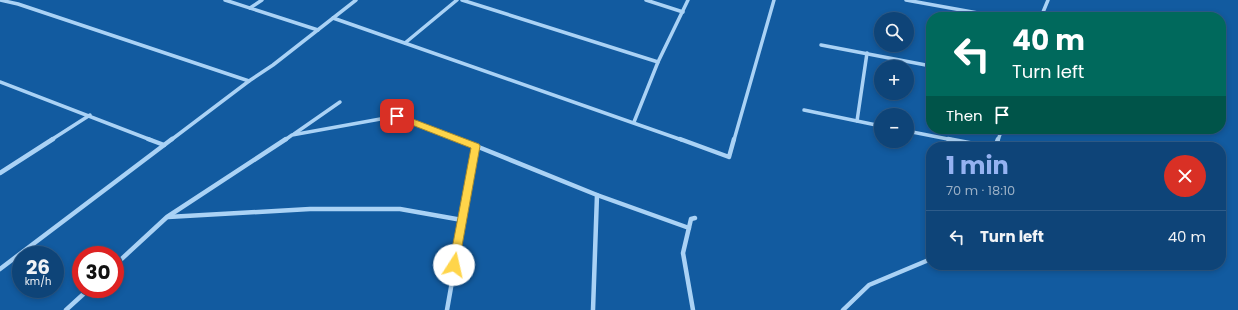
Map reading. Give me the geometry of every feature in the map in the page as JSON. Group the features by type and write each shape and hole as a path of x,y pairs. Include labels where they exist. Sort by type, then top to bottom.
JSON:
{"street":[{"path":"0,0 18,4 249,81"},
{"path":"225,0 318,30"},
{"path":"250,8 262,0"},
{"path":"0,269 249,81 273,65 356,0"},
{"path":"405,43 457,0"},
{"path":"462,0 658,62"},
{"path":"646,0 682,12"},
{"path":"634,122 658,62 688,0"},
{"path":"333,18 634,122 729,157 774,0"},
{"path":"906,0 972,12"},
{"path":"1043,12 1048,0"},
{"path":"821,44 926,65"},
{"path":"857,121 867,53"},
{"path":"0,82 90,115 164,145"},
{"path":"124,257 167,217 340,102"},
{"path":"804,110 874,125"},
{"path":"0,173 90,115"},
{"path":"292,135 397,116 597,195 689,228"},
{"path":"914,132 964,142"},
{"path":"447,310 476,146"},
{"path":"593,310 597,195"},
{"path":"167,217 310,209 400,209 462,220"},
{"path":"693,310 683,253 692,219 695,218"},
{"path":"843,310 869,285 926,261"},
{"path":"66,310 79,298"}],"route":[{"path":"397,116 476,146 454,265"}]}
